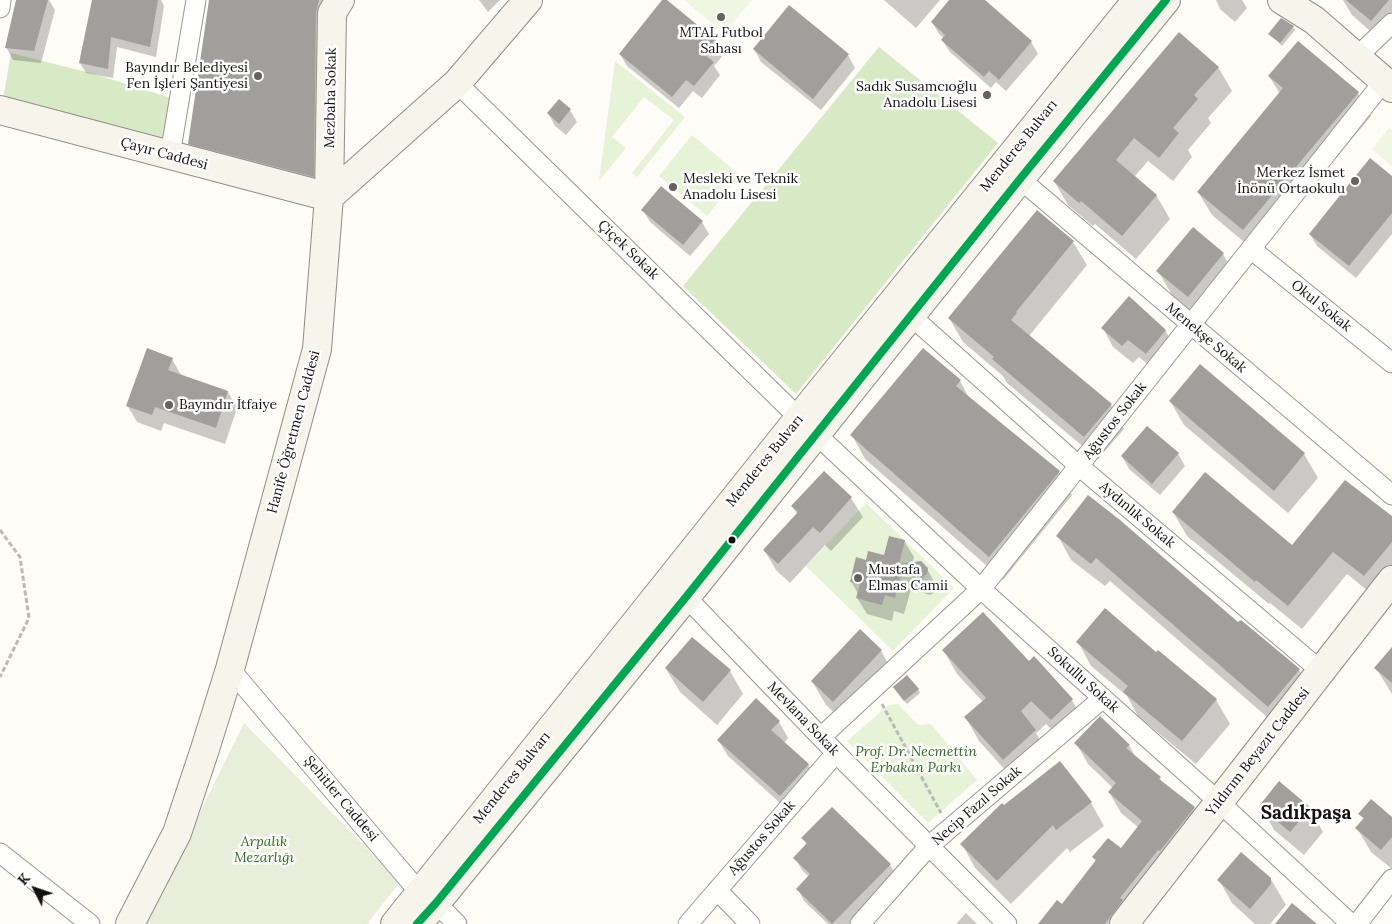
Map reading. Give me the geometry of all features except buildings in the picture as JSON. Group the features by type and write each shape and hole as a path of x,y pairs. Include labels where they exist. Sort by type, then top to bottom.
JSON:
{"main road":[{"name":"Mezbaha Sokak","path":"329,197 332,13 340,0"},
{"path":"329,197 457,83 528,0"},
{"name":"Menderes Bulvarı","path":"417,924 428,898 808,426 1137,0"},
{"name":"Menderes Bulvarı","path":"395,924 428,898 686,597 808,426 911,316 1166,0"},
{"path":"1282,0 1314,20"},
{"path":"1294,0 1314,20 1388,84"},
{"name":"Çayır Caddesi","path":"0,110 329,197"},
{"name":"Hanife Öğretmen Caddesi","path":"130,924 177,833 230,668 317,349 329,197"},
{"name":"Yıldırım Beyazıt Caddesi","path":"1124,924 1392,580"}],"street":[{"path":"0,8 1,0"},
{"path":"170,155 196,0"},
{"path":"1357,58 1392,23"},
{"name":"Çiçek Sokak","path":"457,83 808,426"},
{"name":"Ağustos Sokak","path":"821,737 981,589 1251,249 1388,84"},
{"name":"Menekşe Sokak","path":"1020,180 1392,494"},
{"name":"Okul Sokak","path":"1251,249 1392,363"},
{"name":"Aydınlık Sokak","path":"911,316 1079,466 1321,671"},
{"name":"Sokullu Sokak","path":"808,426 981,589 1219,802 1351,924"},
{"name":"Mevlana Sokak","path":"686,597 836,753 1007,924"},
{"name":"Şehitler Caddesi","path":"230,668 428,898 457,924"},
{"name":"Necip Fazıl Sokak","path":"860,924 929,846 1103,698"},
{"name":"Ağustos Sokak","path":"688,924 836,753"},
{"path":"0,852 90,924"},
{"path":"1357,924 1392,879"},
{"path":"717,890 750,924"}],"path":[{"path":"0,530 20,557 29,618 0,677"},
{"path":"874,688 950,829"}],"green space":[{"name":"MTAL Futbol Sahası","path":"684,0 752,0 724,33"},
{"path":"879,47 998,143 796,394 683,286"},
{"path":"11,53 91,73 171,98 163,141 3,99"},
{"path":"615,61 685,117 637,177 632,173 674,120 644,97 612,137 626,148 599,181"},
{"path":"1389,128 1392,130 1392,166 1372,149"},
{"path":"692,135 740,175 707,216 659,176"},
{"path":"866,503 954,588 893,651 806,566"},
{"name":"Prof. Dr. Necmettin Erbakan Parkı","path":"898,704 918,725 931,724 977,780 928,823 847,741 889,705"},
{"name":"Arpalık Mezarlığı","path":"244,723 400,882 367,924 145,924"}],"transit line":[{"path":"417,924 686,597 1020,179 1166,0"}],"place":[{"name":"MTAL Futbol Sahası","path":"721,17"},
{"name":"Bayındır Belediyesi Fen İşleri Şantiyesi","path":"258,76"},
{"name":"Sadık Susamcıoğlu Anadolu Lisesi","path":"987,95"},
{"name":"Merkez İsmet İnönü Ortaokulu","path":"1355,181"},
{"name":"Mesleki ve Teknik Anadolu Lisesi","path":"673,187"},
{"name":"Bayındır İtfaiye","path":"169,405"},
{"name":"Mustafa Elmas Camii","path":"858,578"}],"district":[{"name":"Sadıkpaşa","path":"1306,814"}]}
